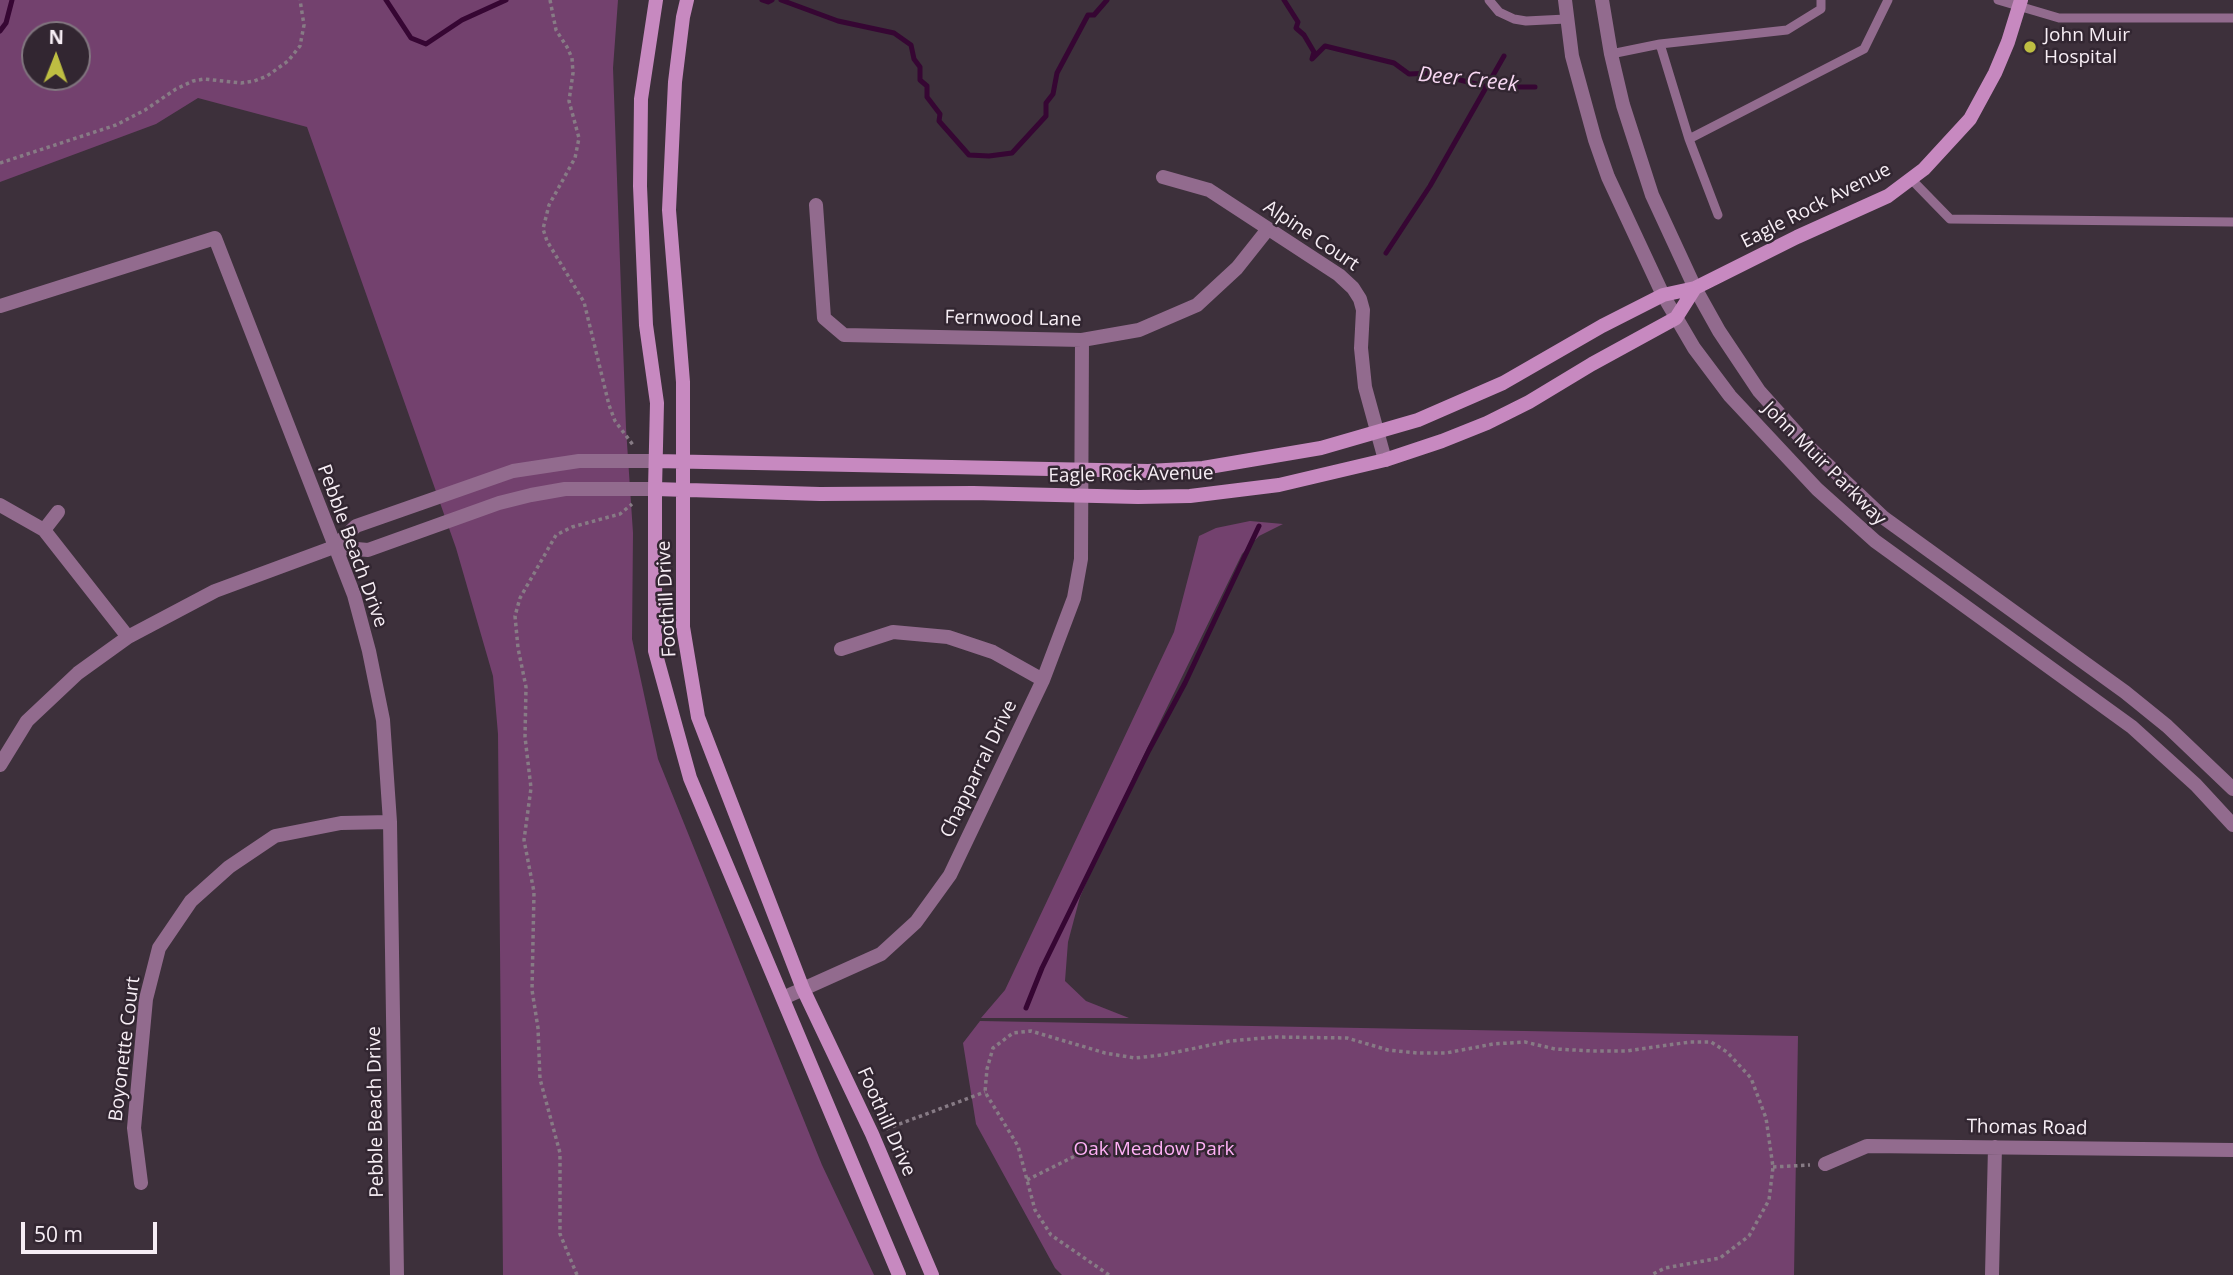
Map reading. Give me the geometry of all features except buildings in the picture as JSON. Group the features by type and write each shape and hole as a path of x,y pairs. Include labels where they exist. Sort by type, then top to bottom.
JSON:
{"street":[{"name":"Foothill Drive","path":"687,0 682,17 675,82 669,210 683,382 683,627 698,717 803,989 872,1134 932,1275"},
{"name":"John Muir Parkway","path":"1565,0 1572,56 1595,140 1620,204 1676,318 1694,348 1730,396 1817,489 1875,541 2132,727 2196,785 2233,825"},
{"name":"John Muir Parkway","path":"1602,0 1611,54 1626,116 1652,195 1695,289 1759,391 1846,485 1884,518 2125,692 2167,726 2233,789"},
{"name":"Foothill Drive","path":"655,2 642,99 640,186 646,325 657,404 655,651 690,778 900,1275"},
{"name":"Eagle Rock Avenue","path":"656,461 1148,471 1203,468 1321,448 1378,433 1448,408 1503,383 1602,326 1663,295 1695,289 1797,237 1888,196 1948,145 1970,119 1983,98 2008,42 2020,3"},
{"name":"Alpine Court","path":"1163,177 1209,190 1339,275 1353,288 1363,310 1362,368 1385,460"},
{"name":"Fernwood Lane","path":"816,205 824,318 844,335 1082,340 1139,330 1197,305 1237,268 1268,229"},
{"name":"Pebble Beach Drive","path":"0,306 215,238 354,595 372,662 383,720 390,822 397,1275"},
{"name":"Eagle Rock Avenue","path":"655,489 820,494 1190,496 1290,483 1385,460 1442,441 1498,417 1676,318 1695,289"},
{"name":"Chapparral Drive","path":"783,998 881,954 916,922 950,875 1043,680 1074,598 1081,559 1082,340"},
{"path":"0,765 27,722 78,673 128,637 215,591 334,547 356,526 513,471 579,461 656,461"},
{"path":"334,547 368,550 499,503 531,495 565,489 655,489"},
{"path":"0,505 44,530 128,637"},
{"path":"44,530 58,512"},
{"path":"841,649 892,632 948,637 993,652 1043,680"},
{"name":"Boyonette Court","path":"141,1183 134,1128 146,999 159,947 191,901 229,867 275,836 341,823 390,822"},
{"name":"Thomas Road","path":"1825,1164 1867,1146 2233,1150"},
{"path":"1992,1275 1995,1147"}],"lane":[{"path":"1489,0 1500,12 1514,19 1566,19"},
{"path":"1611,54 1660,44 1787,30 1821,9 1821,0"},
{"path":"1689,139 1864,49 1888,0"},
{"path":"1998,0 2020,3 2059,18 2233,18"},
{"path":"1660,44 1689,139 1718,215"},
{"path":"1911,179 1950,219 2233,222"}],"path":[{"path":"0,163 116,125 187,83 204,79 241,83 267,76 288,61 300,46 304,25 300,0"},
{"path":"550,0 555,30 568,47 572,58 569,102 579,138 575,158 549,205 543,229 547,241 586,306 609,405 615,421 633,444 634,461"},
{"path":"577,1275 560,1234 562,1163 540,1079 538,1028 532,990 534,892 524,841 531,788 525,737 526,687 518,648 516,616 520,598 556,535 572,527 620,514 634,503 634,488"},
{"path":"1109,1275 1051,1235 1035,1210 1018,1146 985,1092 987,1069 993,1048 1013,1033 1031,1031 1105,1054 1135,1058 1230,1041 1275,1037 1347,1038 1388,1050 1417,1053 1446,1053 1493,1044 1525,1042 1555,1049 1626,1051 1689,1042 1711,1042 1727,1052 1751,1078 1766,1118 1773,1167 1769,1200 1749,1236 1720,1258 1665,1268 1651,1275"},
{"path":"872,1134 985,1092"},
{"path":"1027,1180 1081,1153"},
{"path":"1773,1167 1825,1164"}],"green space":[{"path":"0,0 618,0 613,68 626,428 633,533 632,639 658,759 822,1165 874,1275 503,1275 498,734 493,676 456,548 307,127 198,98 156,124 0,182"},
{"path":"1250,521 1283,524 1259,536 1242,554 1135,773 1080,897 1068,942 1065,981 1086,1001 1129,1018 981,1018 1005,990 1174,632 1199,536 1216,528"},
{"name":"Oak Meadow Park","path":"980,1021 1798,1036 1794,1275 1062,1275 1055,1268 976,1124 963,1043"}],"waterway":[{"name":"Deer Creek","path":"0,31 6,23 12,0"},
{"name":"Deer Creek","path":"386,0 411,38 426,44 462,20 506,0"},
{"name":"Deer Creek","path":"762,0 772,0"},
{"name":"Deer Creek","path":"781,0 838,21 894,33 911,45 914,59 920,67 920,80 927,86 927,97 940,114 939,121 969,155 989,156 1012,153 1046,116 1046,103 1053,94 1057,73 1088,15 1094,15 1107,0"},
{"name":"Deer Creek","path":"1284,0 1298,22 1296,28 1304,35 1314,52 1312,59 1325,46 1394,63 1409,74 1432,73 1488,87 1535,87"},
{"path":"1386,253 1430,186 1504,56"},
{"path":"1026,1008 1042,968 1149,750 1185,683 1259,526"}],"place":[{"name":"John Muir Hospital","path":"2030,47"}]}
